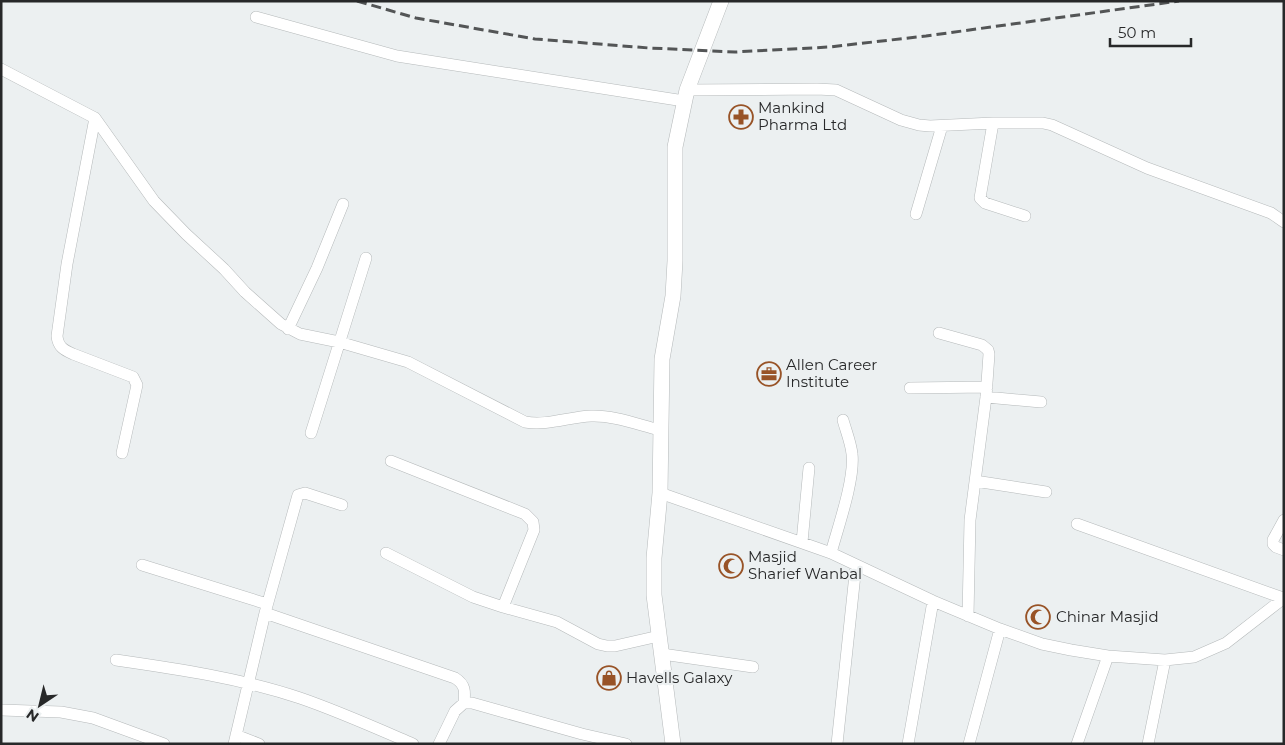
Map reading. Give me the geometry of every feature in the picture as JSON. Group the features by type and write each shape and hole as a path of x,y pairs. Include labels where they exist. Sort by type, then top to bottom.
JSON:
{"main road":[{"path":"673,744 654,594 654,567 660,493 662,359 673,296 675,260 675,147 686,95 721,1"}],"street":[{"path":"256,17 397,56 686,95 836,90 901,120 919,125 1043,123 1052,125 1147,168 1271,214 1284,222"},
{"path":"1,69 95,118 154,201 245,292 288,329 300,334 339,342 408,362 525,422 542,424 571,418 605,416 660,430"},
{"path":"95,118 67,264 57,343 63,349 73,354 133,377 136,381 137,385 122,453"},
{"path":"993,123 980,198 985,203 1025,216"},
{"path":"916,214 942,126"},
{"path":"288,329 317,268 343,204"},
{"path":"311,433 366,258"},
{"path":"939,333 985,347 989,354 970,520 968,616"},
{"path":"910,388 986,392 1042,402"},
{"path":"832,553 853,461 843,420"},
{"path":"391,461 525,514 533,522 534,530 503,607"},
{"path":"802,542 809,468"},
{"path":"975,481 1046,492"},
{"path":"259,744 235,739 266,609 298,495 305,493 342,505"},
{"path":"660,493 832,553 933,601 1000,629 1042,644 1108,656 1165,660 1194,657 1219,647 1284,598"},
{"path":"1284,520 1273,540 1273,544 1284,550"},
{"path":"1077,524 1284,598"},
{"path":"386,553 473,596 503,607 557,622 591,641 607,646 659,636"},
{"path":"142,565 455,678 464,686 464,703"},
{"path":"837,744 856,565"},
{"path":"908,744 933,601"},
{"path":"969,744 1000,629"},
{"path":"662,654 754,667"},
{"path":"1077,744 1108,656"},
{"path":"116,660 190,671 300,698 414,744"},
{"path":"1148,744 1165,660"},
{"path":"439,744 455,711 464,703 472,703 580,739 626,744"},
{"path":"1,710 61,712 94,718 164,744"}],"railway":[{"path":"357,1 416,18 535,39 649,48 735,52 829,47 926,36 1179,1"}],"place":[{"name":"Mankind Pharma Ltd","path":"741,117"},
{"name":"Allen Career Institute","path":"769,374"},
{"name":"Masjid Sharief Wanbal","path":"731,566"},
{"name":"Chinar Masjid","path":"1038,617"},
{"name":"Havells Galaxy","path":"609,678"}]}
